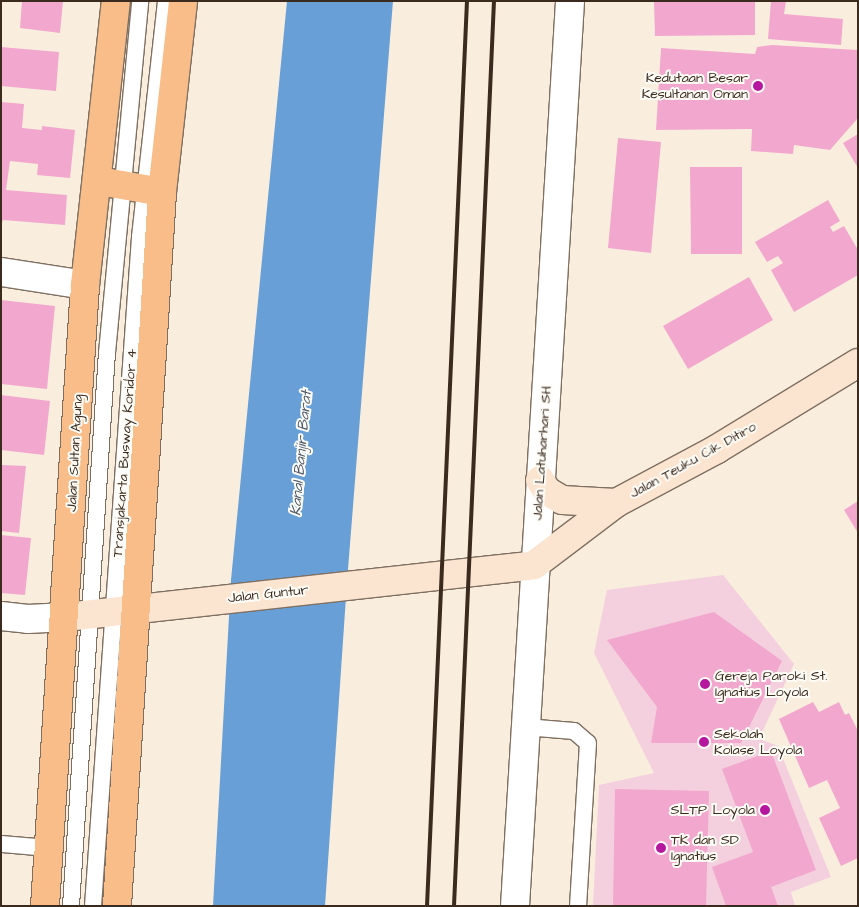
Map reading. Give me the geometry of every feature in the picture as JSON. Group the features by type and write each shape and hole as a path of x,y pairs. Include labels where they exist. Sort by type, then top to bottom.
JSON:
{"main road":[{"name":"Jalan Sultan Agung","path":"45,906 49,848 101,613 132,186 116,1"},
{"name":"Jalan Sultan Agung","path":"117,906 86,285 132,186 183,1"},
{"name":"Jalan Teuku Cik Ditiro","path":"534,565 616,503 717,449 858,364"},
{"path":"540,480 547,490 562,500 616,503"},
{"name":"Jalan Guntur","path":"101,613 534,565"}],"street":[{"name":"Jalan Latuharhari SH","path":"514,906 570,1"},
{"path":"1,272 86,285"},
{"name":"Jalan Guntur","path":"1,616 28,620 101,613"}],"lane":[{"name":"Transjakarta Busway Koridor 4","path":"71,906 101,613 132,186 140,1"},
{"name":"Transjakarta Busway Koridor 4","path":"132,186 166,1"},
{"name":"Transjakarta Busway Koridor 4","path":"93,906 101,613"},
{"path":"525,727 574,731 588,744 578,906"},
{"path":"1,844 49,848"}],"shaded area":[{"name":"Sekolah Kolase Loyola","path":"723,575 794,664 759,739 778,746 831,877 791,892 795,906 593,906 599,785 654,773 594,653 607,590"}],"water":[{"name":"Kanal Banjir Barat","path":"287,1 393,1 347,582 325,906 213,906 231,580"}],"building":[{"path":"22,1 63,1 60,33 20,28"},
{"path":"654,1 755,1 755,35 655,36"},
{"path":"771,1 786,1 784,14 843,19 841,45 768,39"},
{"name":"Kedutaan Besar Kesultanan Oman","path":"772,45 858,50 858,118 830,150 794,145 793,154 751,151 752,129 656,130 661,48 755,54 757,47"},
{"path":"1,47 59,52 56,91 1,86"},
{"path":"1,102 24,104 22,128 42,130 42,126 75,130 70,178 37,175 38,164 10,161 6,190 67,195 65,225 3,220 1,226"},
{"path":"858,134 858,168 843,143"},
{"path":"618,138 661,142 651,253 608,248"},
{"path":"690,167 742,167 742,254 691,254"},
{"path":"828,200 840,221 830,227 833,232 844,226 858,250 858,275 794,312 771,270 783,263 778,256 767,262 755,242"},
{"path":"749,277 773,320 688,369 663,326"},
{"path":"1,300 55,306 47,389 1,384"},
{"path":"1,395 50,401 44,455 1,450"},
{"path":"1,465 26,466 19,533 1,531"},
{"path":"858,501 858,533 844,510"},
{"path":"1,535 31,538 25,595 1,593"},
{"name":"Gereja Paroki St. Ignatius Loyola","path":"714,612 782,661 741,743 651,743 657,707 607,640"},
{"path":"813,702 819,712 839,702 845,715 849,713 858,731 858,858 841,866 819,818 840,808 827,780 809,788 779,719"},
{"name":"SLTP Loyola","path":"771,751 816,870 771,887 778,906 726,906 712,867 753,852 722,769"},
{"name":"TK dan SD Ignatius","path":"615,789 709,791 706,906 613,906"}],"railway":[{"path":"427,906 467,1"},
{"path":"454,906 494,1"}],"place":[{"name":"Kedutaan Besar Kesultanan Oman","path":"758,86"},
{"name":"Gereja Paroki St. Ignatius Loyola","path":"705,684"},
{"name":"Sekolah Kolase Loyola","path":"704,742"},
{"name":"SLTP Loyola","path":"765,810"},
{"name":"TK dan SD Ignatius","path":"661,848"}]}
